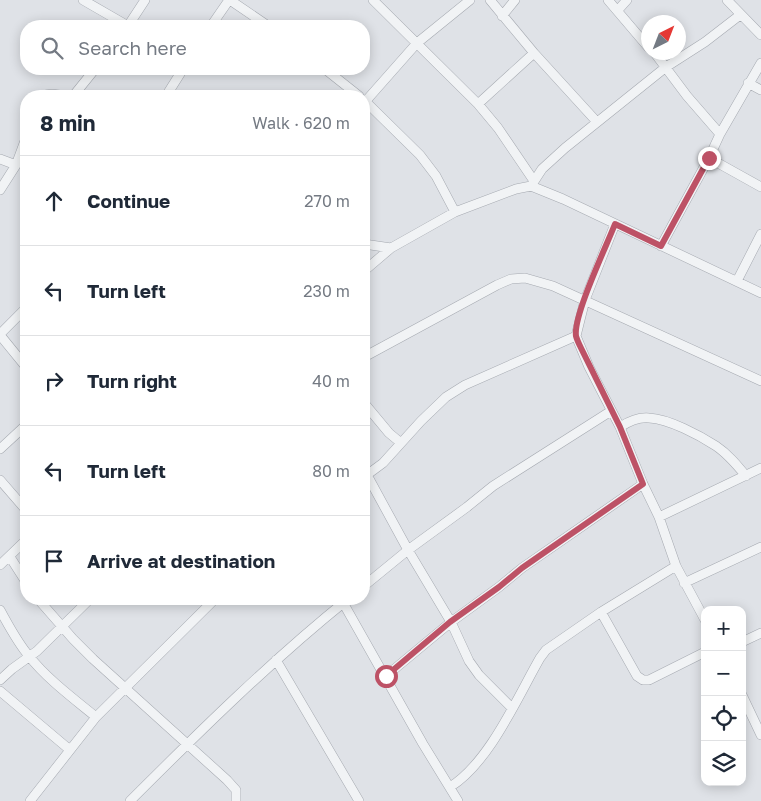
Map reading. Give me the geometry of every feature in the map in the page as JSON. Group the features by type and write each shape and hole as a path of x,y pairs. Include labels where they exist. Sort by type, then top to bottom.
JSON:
{"street":[{"path":"83,0 118,20"},
{"path":"132,20 145,0"},
{"path":"215,20 229,0 259,20"},
{"path":"373,0 478,104 498,128 533,184 761,293"},
{"path":"370,93 417,43 470,0"},
{"path":"490,0 534,53 597,122"},
{"path":"502,16 515,0"},
{"path":"608,0 641,38"},
{"path":"618,10 627,0"},
{"path":"727,0 761,35"},
{"path":"370,266 391,248 455,212 533,184 550,161 597,122 666,67 705,42 740,15"},
{"path":"478,104 534,53"},
{"path":"660,60 687,96 720,134"},
{"path":"661,246 720,134 761,63"},
{"path":"78,90 90,75"},
{"path":"170,90 179,75"},
{"path":"332,75 351,90"},
{"path":"748,83 761,90"},
{"path":"370,107 420,155 436,176 455,212"},
{"path":"0,190 16,165 20,154"},
{"path":"709,158 761,187"},
{"path":"0,159 16,165"},
{"path":"615,224 584,300 576,336 620,427 643,484 659,517 676,566 701,613"},
{"path":"737,281 761,234"},
{"path":"370,245 391,248"},
{"path":"370,353 511,279 526,278 553,286 761,380"},
{"path":"20,314 0,335 20,360"},
{"path":"370,472 383,463 446,397 465,385 576,336"},
{"path":"370,410 389,433 401,443"},
{"path":"370,581 493,486 611,411"},
{"path":"620,427 629,422 648,418 674,424 716,446 732,459 746,476"},
{"path":"0,449 20,431"},
{"path":"659,517 761,468"},
{"path":"0,480 20,503"},
{"path":"386,676 450,622 522,568 643,484"},
{"path":"370,485 450,622 469,661 512,708"},
{"path":"0,565 20,546"},
{"path":"684,583 761,547"},
{"path":"10,557 20,573"},
{"path":"450,787 476,766 546,650 601,612 676,566"},
{"path":"43,605 93,660 236,790 236,801"},
{"path":"0,680 29,657 84,605"},
{"path":"30,801 96,717 124,687 209,605"},
{"path":"130,801 276,660 338,605"},
{"path":"347,605 423,744 458,801"},
{"path":"0,610 29,657 96,717"},
{"path":"601,612 637,676 643,680 649,680 701,654"},
{"path":"746,640 761,633"},
{"path":"276,660 358,801"},
{"path":"0,691 70,750"},
{"path":"742,696 761,735"}],"route":[{"path":"386,676 450,622 522,568 643,484 620,427 581,348 576,336 577,327 584,300 615,224 661,246 709,158"}]}
